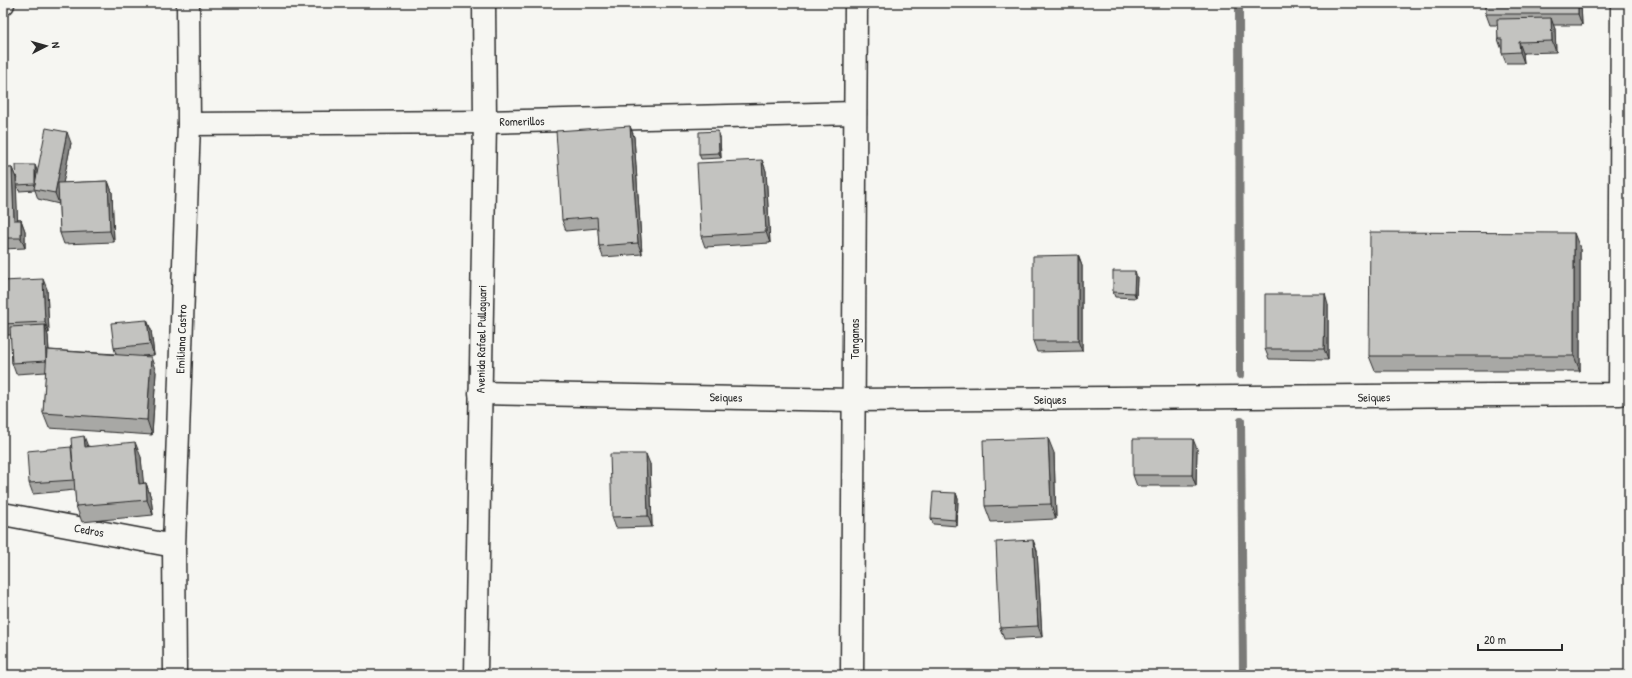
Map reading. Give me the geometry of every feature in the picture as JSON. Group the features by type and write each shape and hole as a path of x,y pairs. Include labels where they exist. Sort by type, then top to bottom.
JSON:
{"street":[{"name":"Emiliana Castro","path":"175,675 174,546 189,124 188,3"},
{"name":"Avenida Rafael Pullaguari","path":"476,675 485,122 484,3"},
{"name":"Tanganas","path":"852,675 856,3"},
{"name":"Seiques","path":"480,393 854,400 1620,394 1622,3"},
{"name":"Romerillos","path":"189,124 485,122 855,114"},
{"name":"Cedros","path":"3,514 174,546"}],"building":[{"path":"1486,3 1578,3 1578,14 1486,14"},
{"path":"1551,18 1552,41 1519,42 1520,52 1502,53 1502,39 1498,39 1497,19"},
{"path":"630,126 638,243 599,246 597,217 562,220 556,131"},
{"path":"46,128 67,132 55,193 34,189"},
{"path":"718,131 719,153 699,154 699,132"},
{"path":"762,160 766,232 701,236 697,163"},
{"path":"16,165 35,165 35,184 17,185"},
{"path":"3,168 12,168 14,220 21,220 21,238 3,238"},
{"path":"108,181 110,231 60,233 58,183"},
{"path":"1370,232 1574,233 1574,356 1369,356"},
{"path":"1078,255 1078,341 1033,341 1033,256"},
{"path":"1113,271 1135,271 1134,293 1113,292"},
{"path":"43,279 45,322 3,324 3,281"},
{"path":"1265,294 1325,294 1324,349 1265,349"},
{"path":"147,320 150,344 114,348 111,323"},
{"path":"45,325 46,361 12,363 10,327"},
{"path":"47,350 151,357 147,420 43,413"},
{"path":"84,436 85,447 135,442 139,484 146,483 147,500 76,506 71,438"},
{"path":"1048,438 1051,504 985,506 983,440"},
{"path":"1133,439 1193,439 1192,475 1133,475"},
{"path":"71,447 74,480 29,483 27,451"},
{"path":"610,454 646,454 648,516 612,517"},
{"path":"933,492 956,493 955,520 931,518"},
{"path":"1033,540 1038,626 1000,628 996,542"}],"waterway":[{"path":"1239,3 1240,375"},
{"path":"1241,421 1243,675"}]}
